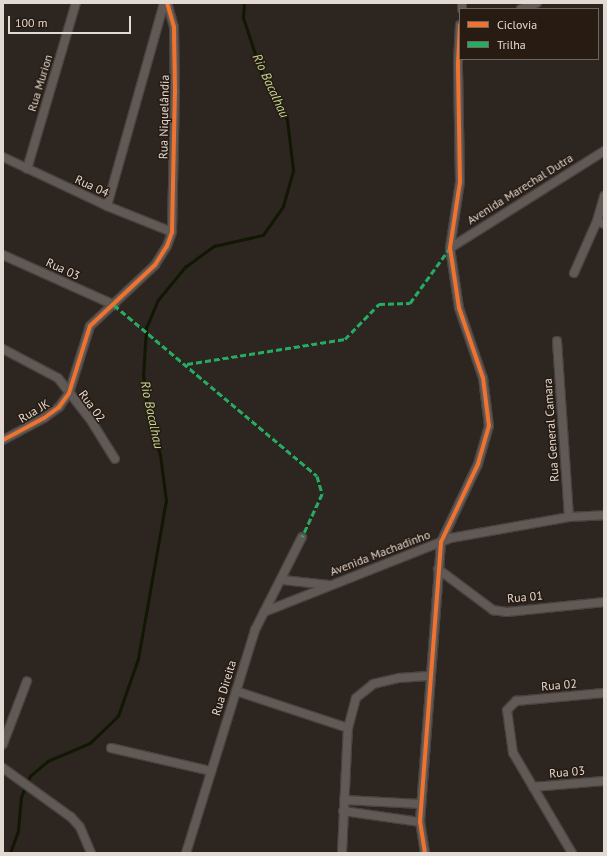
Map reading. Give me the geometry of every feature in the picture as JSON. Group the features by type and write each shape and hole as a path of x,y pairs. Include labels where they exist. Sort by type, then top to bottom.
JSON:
{"street":[{"name":"Rua Murion","path":"27,169 76,3"},
{"path":"107,206 164,3"},
{"name":"Rua Niquelândia","path":"167,3 174,27 172,232"},
{"path":"524,8 537,3"},
{"path":"425,853 420,822 428,676 441,542 478,464 489,426 483,378 458,308 450,248 460,182 460,60"},
{"name":"Avenida Marechal Dutra","path":"450,248 604,151"},
{"name":"Rua 04","path":"3,158 107,206 172,232"},
{"path":"574,273 600,223 604,196"},
{"path":"70,393 85,335 98,318 114,305 155,265 172,232"},
{"name":"Rua 03","path":"3,255 114,305"},
{"name":"Rua General Camara","path":"557,341 569,517"},
{"name":"Rua 02","path":"3,349 44,368 58,378 90,419 115,459"},
{"name":"Rua JK","path":"3,440 54,412 70,393"},
{"name":"Avenida Machadinho","path":"264,612 441,542 480,532 569,517 604,515"},
{"name":"Rua Direita","path":"186,853 254,630 283,580 302,537"},
{"name":"Rua 01","path":"438,569 493,610 507,612 604,602"},
{"path":"283,580 330,585"},
{"path":"342,853 348,728 356,698 373,684 399,678 428,676"},
{"path":"3,744 27,681"},
{"path":"236,691 348,728"},
{"name":"Rua 02","path":"533,787 514,753 507,710 516,701 604,693"},
{"path":"111,748 211,772"},
{"path":"3,768 80,827 91,853"},
{"name":"Rua 03","path":"533,787 604,781"},
{"path":"533,787 572,853"},
{"path":"344,800 421,804"},
{"path":"344,811 420,822"}],"waterway":[{"name":"Rio Bacalhau","path":"10,853 18,831 21,797 30,776 48,761 90,743 118,716 138,659 166,501 160,455 148,415 143,377 146,328 158,300 185,267 214,246 263,235 283,206 293,170 287,120 261,72 243,18 244,3"}],"marked path":[{"path":"187,364 345,339 379,304 410,303 450,248"},
{"path":"114,305 317,476 322,494 302,537"}],"cycle path":[{"path":"3,440 44,418 59,407 69,393 90,326 155,265 167,246 172,232 175,92 174,27 167,3"},
{"path":"425,853 420,822 441,542 478,464 489,426 483,378 459,308 450,248 460,182 459,44"}]}
